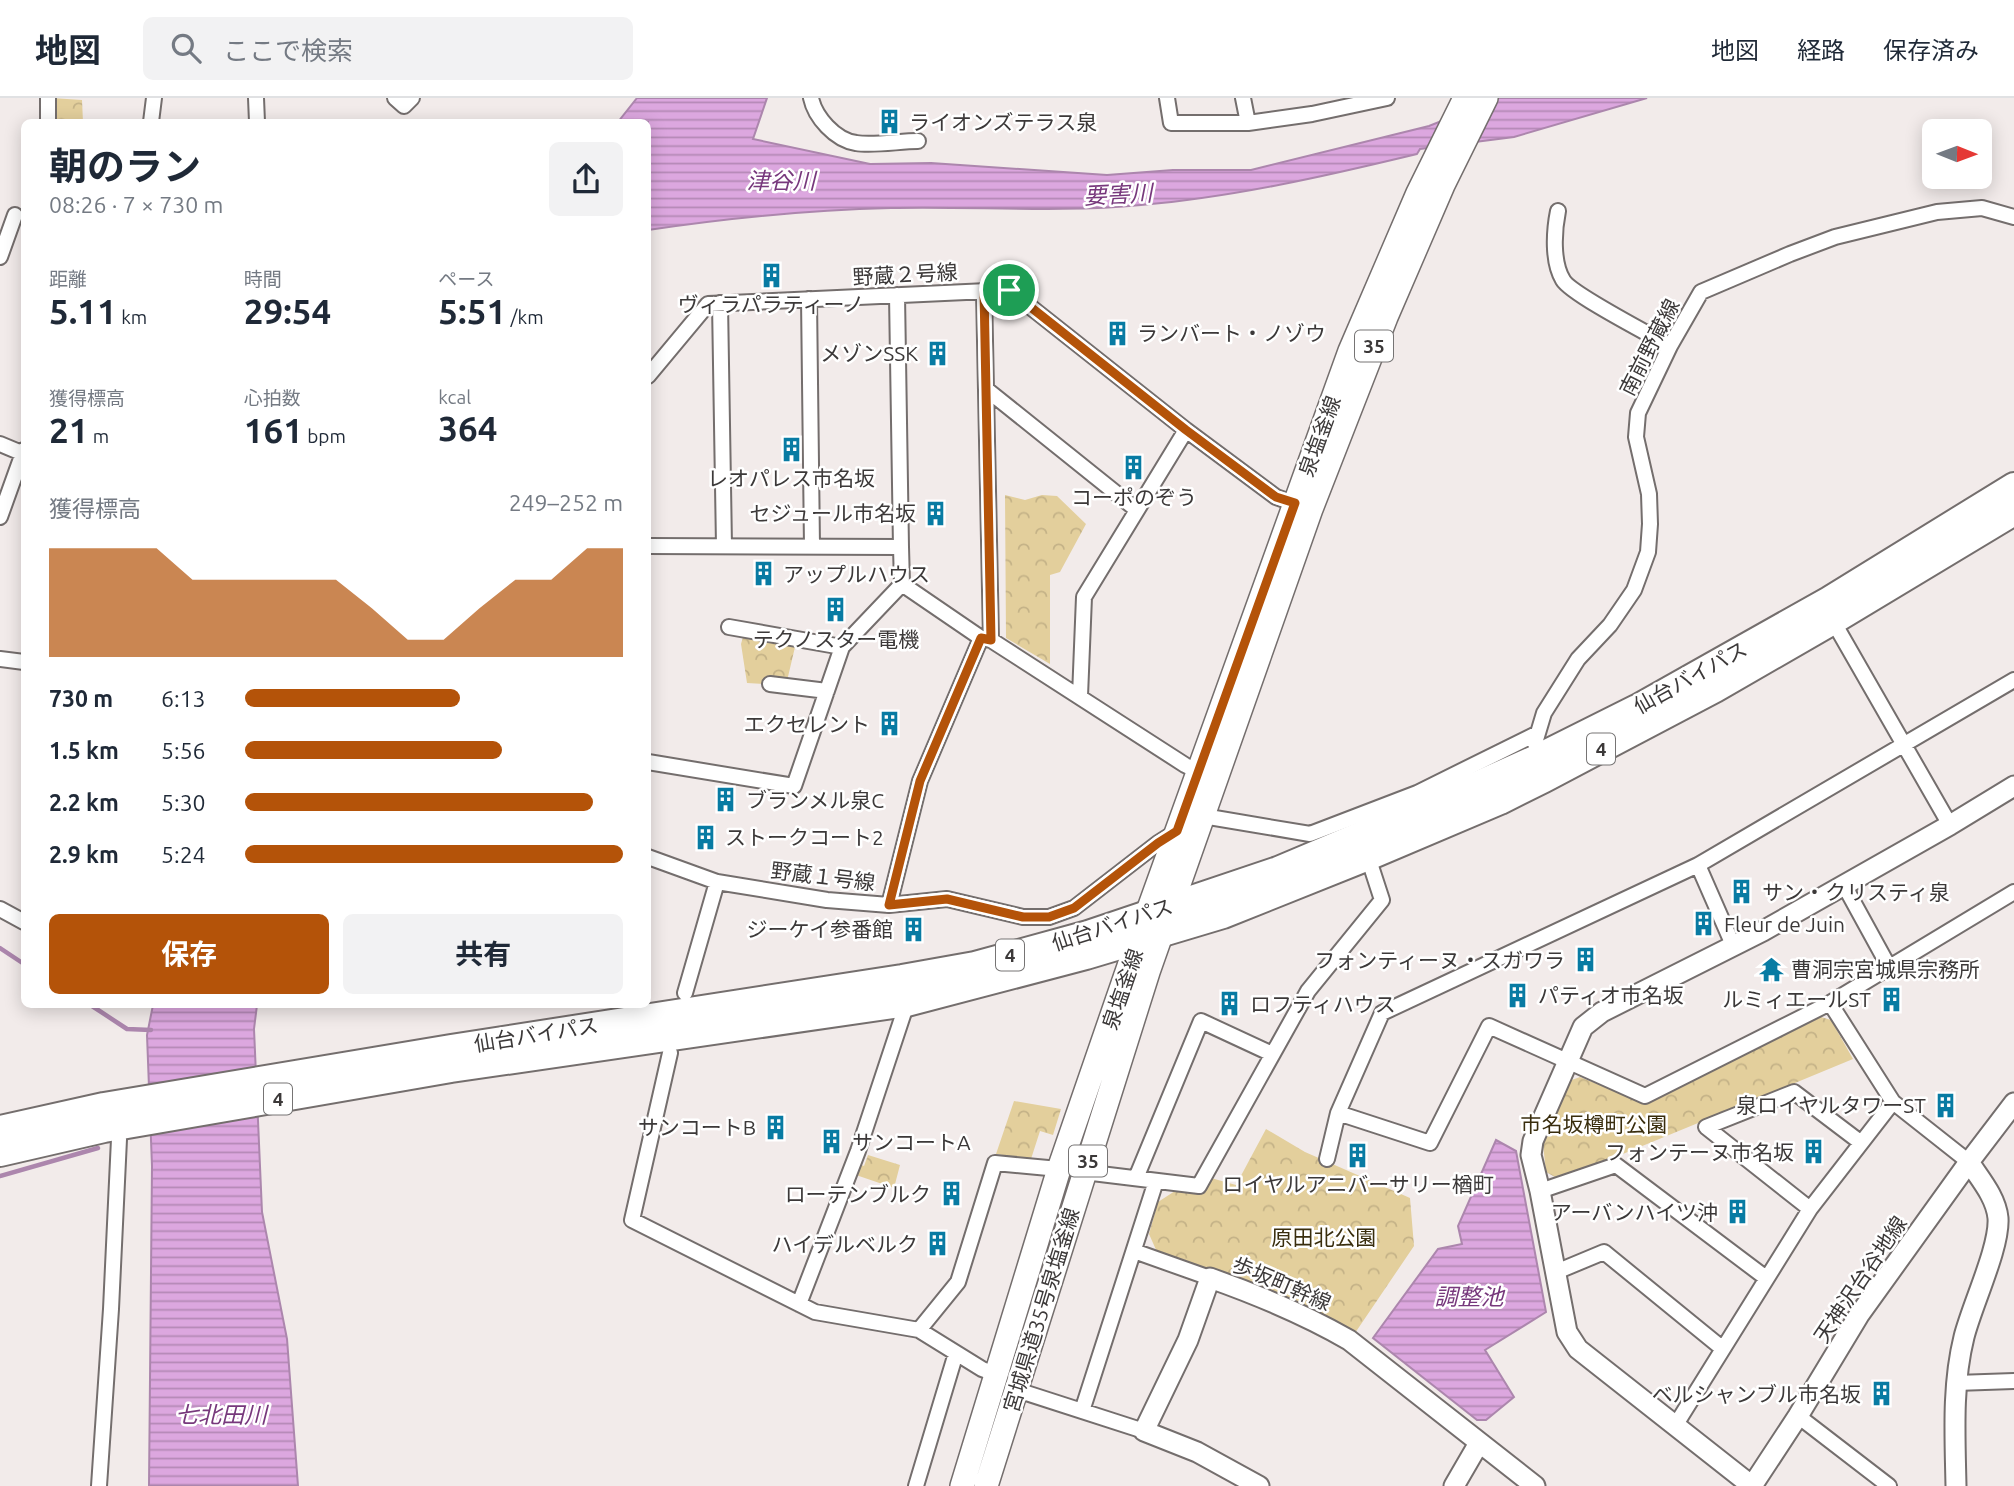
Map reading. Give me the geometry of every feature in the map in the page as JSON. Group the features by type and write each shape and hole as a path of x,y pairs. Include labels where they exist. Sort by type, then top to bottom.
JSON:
{"highway":[{"name":"仙台バイパス","path":"451,1058 907,1003 1086,957 1155,923 1425,808 1539,745 1637,708 1829,600 2014,486"},
{"name":"仙台バイパス","path":"0,1153 109,1125 451,1058 975,965 1088,934 1223,915 1368,857 1500,801 1544,779 1715,689 2014,512"},
{"name":"仙台バイパス","path":"0,1129 109,1125"}],"main road":[{"name":"35","path":"1432,186 1465,98"},
{"name":"35","path":"1432,186 1486,98"},
{"name":"泉塩釜線","path":"962,1486 1059,1169 1155,923 1177,831 1303,506 1350,351 1432,186"},
{"name":"35","path":"1155,923 1203,816 1303,506"},
{"name":"宮城県道35号泉塩釜線","path":"986,1486 1084,1172 1155,923"}],"street":[{"path":"48,98 48,119"},
{"path":"151,119 154,98"},
{"path":"256,98 257,119"},
{"path":"395,98 404,106 412,98"},
{"path":"811,98 821,119 836,134 855,143 918,141"},
{"path":"1167,98 1171,123 1248,123 1312,114 1387,98"},
{"path":"1243,98 1248,123"},
{"name":"南前野蔵線","path":"1539,745 1544,713 1578,659 1611,625 1633,590 1648,552 1649,494 1636,437 1638,413 1670,346 1701,292 1835,237 1937,212 1982,208 2014,217"},
{"path":"0,210 20,217 0,257"},
{"path":"1558,211 1555,229 1557,262 1563,282 1670,346"},
{"name":"野蔵２号線","path":"720,303 1009,290 1186,430 1276,497 1303,506"},
{"path":"889,905 920,781 986,639 984,291"},
{"path":"651,762 794,786 842,647 902,584 897,295"},
{"path":"809,299 812,546"},
{"path":"651,372 708,304 720,303 724,546"},
{"path":"986,389 1137,510"},
{"path":"1080,696 1084,597 1186,430"},
{"path":"0,444 21,451"},
{"path":"0,517 21,460"},
{"path":"651,546 901,547"},
{"path":"902,584 1199,772"},
{"path":"1833,621 1951,825"},
{"path":"729,626 842,647"},
{"path":"0,659 21,662"},
{"path":"1327,1159 1338,1113 1382,1013 1698,865 2014,680"},
{"path":"770,684 827,691"},
{"path":"1203,816 1310,834 1539,745"},
{"path":"1752,1486 1578,1349 1567,1332 1531,1155 1533,1141 1583,1027 1602,1012 1843,885 1951,825 2014,786"},
{"name":"野蔵１号線","path":"651,858 717,882 827,901 889,905 947,899 1023,917 1049,917 1074,908 1177,831"},
{"path":"1084,1172 1199,1186 1308,991 1382,900 1368,857"},
{"path":"1698,865 1733,945"},
{"path":"684,993 717,882"},
{"path":"1843,885 1889,967"},
{"path":"1338,1113 1430,1143 1489,1026 1645,1096 1830,1003 2014,892"},
{"path":"0,909 21,920"},
{"path":"799,1304 858,1151 907,1003"},
{"path":"1830,1003 1893,1102 1969,1162 1996,1207 1997,1230 1964,1336 1956,1382 1956,1486"},
{"path":"1136,1178 1201,1021 1272,1054"},
{"path":"670,1053 632,1220 815,1312 919,1330 995,1374"},
{"path":"1810,1209 1706,1128 1794,1092 1860,1142"},
{"path":"1675,1426 1810,1209 1893,1102"},
{"name":"天神沢台谷地線","path":"1752,1486 1859,1315 2014,1103"},
{"path":"99,1486 110,1322 109,1125"},
{"path":"919,1330 958,1282 995,1164 1059,1169"},
{"path":"1540,1191 1616,1165 1766,1278"},
{"path":"1083,1411 1156,1181"},
{"path":"1134,1251 1210,1278"},
{"path":"1556,1272 1604,1252 1723,1349"},
{"name":"歩坂町幹線","path":"1144,1431 1188,1340 1210,1278 1256,1294 1315,1320 1349,1340 1535,1486"},
{"path":"916,1486 956,1353"},
{"path":"1956,1382 2014,1381"},
{"path":"1017,1390 1197,1451 1228,1478 1259,1486"},
{"path":"1798,1416 1889,1486"},
{"path":"1454,1486 1479,1443"}],"green space":[{"path":"52,98 82,100 83,119 53,119"},
{"path":"1005,495 1025,500 1042,495 1057,496 1086,524 1060,572 1050,575 1050,664 1006,638"},
{"path":"743,637 795,647 787,681 747,683 741,644"},
{"name":"市名坂樽町公園","path":"1821,1017 1831,1020 1853,1059 1618,1156 1555,1177 1546,1172 1543,1144 1569,1081 1580,1077 1642,1102 1651,1101"},
{"path":"1014,1101 1061,1109 1053,1135 1040,1131 1031,1159 996,1154"},
{"name":"原田北公園","path":"1266,1129 1305,1152 1410,1198 1414,1246 1353,1336 1282,1297 1234,1277 1157,1252 1149,1234 1158,1202 1175,1191 1202,1194 1211,1178 1236,1185"},
{"path":"868,1155 900,1165 894,1188 856,1175 859,1164 864,1166"}],"water":[{"path":"637,98 767,98 753,139 870,164 931,163 1107,175 1173,170 1251,170 1429,126 1499,98 1647,98 1514,137 1420,149 1417,154 1314,178 1176,201 1079,209 891,208 830,211 738,218 651,230 651,119 620,119"},
{"name":"七北田川","path":"152,1008 257,1008 254,1029 262,1212 287,1339 298,1486 149,1486 152,1166 147,1035"},
{"name":"調整池","path":"1496,1140 1516,1151 1546,1312 1485,1350 1514,1397 1486,1420 1477,1420 1373,1338 1438,1249 1462,1244 1458,1226"}],"waterway":[{"path":"0,948 21,962"},
{"path":"95,1008 127,1029 151,1030"},
{"path":"0,1176 98,1148"}],"place":[{"name":"ライオンズテラス泉","path":"889,122"},
{"name":"ヴィラパラティーノ","path":"771,275"},
{"name":"ランバート・ノゾウ","path":"1117,333"},
{"name":"メゾンSSK","path":"938,353"},
{"name":"レオパレス市名坂","path":"791,449"},
{"name":"コーポのぞう","path":"1134,468"},
{"name":"セジュール市名坂","path":"936,513"},
{"name":"アップルハウス","path":"763,574"},
{"name":"テクノスター電機","path":"836,610"},
{"name":"エクセレント","path":"890,724"},
{"name":"ブランメル泉C","path":"726,800"},
{"name":"ストークコート2","path":"705,837"},
{"name":"サン・クリスティ泉","path":"1742,892"},
{"name":"Fleur de Juin","path":"1704,924"},
{"name":"ジーケイ参番館","path":"913,929"},
{"name":"フォンティーヌ・スガワラ","path":"1585,960"},
{"name":"曹洞宗宮城県宗務所","path":"1771,969"},
{"name":"パティオ市名坂","path":"1518,995"},
{"name":"ルミィエールST","path":"1891,999"},
{"name":"ロフティハウス","path":"1230,1004"},
{"name":"泉ロイヤルタワーST","path":"1946,1105"},
{"name":"サンコートB","path":"776,1127"},
{"name":"サンコートA","path":"832,1142"},
{"name":"フォンテーヌ市名坂","path":"1814,1152"},
{"name":"ロイヤルアニバーサリー楢町","path":"1358,1155"},
{"name":"ローテンブルク","path":"951,1194"},
{"name":"アーバンハイツ沖","path":"1738,1212"},
{"name":"ハイデルベルク","path":"938,1244"},
{"name":"ベルシャンブル市名坂","path":"1881,1394"}],"route":[{"path":"1009,290 1186,430 1276,497 1295,503 1177,831 1074,908 1049,917 1023,917 947,899 889,905 920,781 981,638 991,640 984,291 1009,290"}],"water label":[{"name":"津谷川","path":"781,180"},
{"name":"要害川","path":"1118,194"}]}
